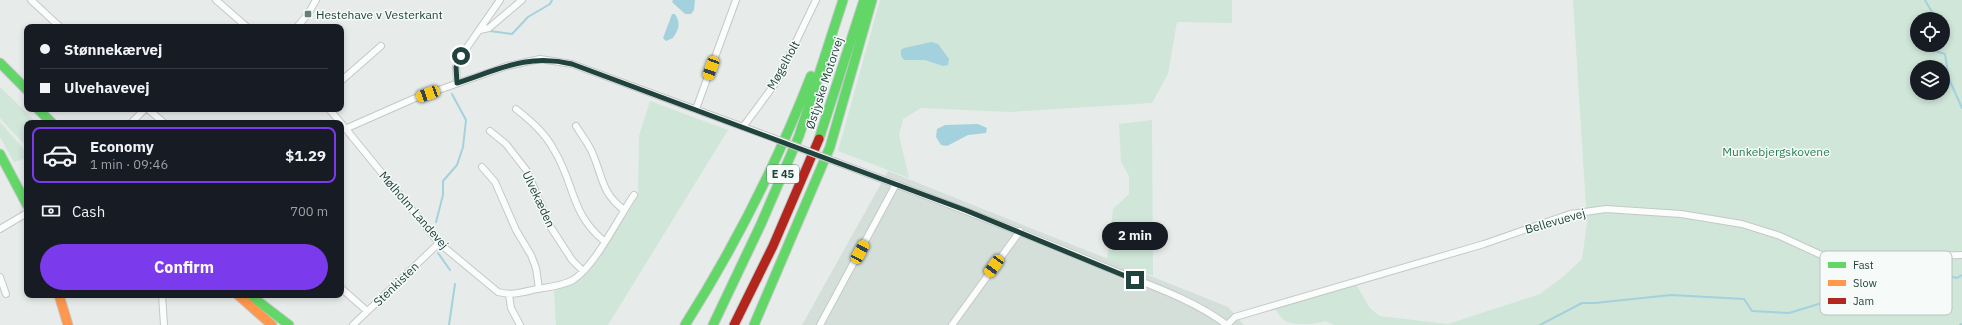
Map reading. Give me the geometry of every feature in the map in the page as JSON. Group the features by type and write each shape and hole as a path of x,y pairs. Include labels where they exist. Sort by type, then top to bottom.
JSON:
{"main road":[{"name":"Østjyske Motorvej","path":"713,325 761,224 799,136 843,0"},
{"name":"Østjyske Motorvej","path":"734,325 773,246 818,142 864,0"},
{"path":"754,325 830,147 872,0"},
{"path":"685,325 734,244 777,159 818,57 837,17"},
{"path":"0,63 24,87"},
{"path":"0,71 24,95"},
{"path":"41,112 49,120"},
{"path":"48,112 56,120"},
{"path":"0,154 24,199"},
{"path":"60,298 68,325"},
{"path":"241,298 272,325"},
{"path":"254,298 289,325"}],"street":[{"path":"31,0 57,24"},
{"path":"216,0 244,24"},
{"path":"300,24 308,14 316,0"},
{"path":"457,83 456,67 461,56 500,0"},
{"path":"480,30 489,28 522,0"},
{"path":"696,109 736,0"},
{"name":"Møgelholt","path":"743,127 777,81 816,0"},
{"path":"344,78 381,46"},
{"path":"344,124 457,83 526,61 540,59 557,60 572,64 696,109 1020,231 1206,309 1227,325"},
{"path":"516,109 532,121 555,150 586,224 604,241"},
{"path":"134,120 143,112"},
{"path":"151,112 160,120"},
{"name":"Mølholm Landevej","path":"331,112 338,120"},
{"path":"576,126 591,151 606,193 613,202 624,210"},
{"name":"Mølholm Landevej","path":"344,127 439,243 498,292 509,295"},
{"name":"Ulvekæden","path":"490,131 506,144 526,171 550,226 572,260 583,271"},
{"path":"482,167 495,182 516,230 531,255 536,268 539,289"},
{"path":"820,325 896,184"},
{"path":"520,325 511,308 509,295 557,286 572,280 583,271 634,195"},
{"name":"Bellevuevej","path":"1227,325 1235,317 1484,244 1570,214 1606,209 1681,214 1742,224 1780,236 1820,254"},
{"path":"0,229 24,215"},
{"path":"952,325 1020,231"},
{"name":"Stenkisten","path":"353,325 439,243"},
{"name":"Bellevuevej","path":"1952,255 1962,255"},
{"path":"0,276 6,294"},
{"path":"344,291 367,311"},
{"path":"162,298 164,325"}],"shaded area":[{"path":"888,171 1228,307 1244,325 802,325"}],"green space":[{"path":"880,0 1232,0 1232,23 1177,22 1168,74 1152,103 1010,112 921,108 903,119 899,135 909,178 838,151"},
{"name":"Munkebjergskovene","path":"1573,0 1962,0 1962,325 1334,325 1325,321 1311,324 1288,322 1284,320 1275,309 1356,284 1369,307 1379,316 1448,324 1540,294 1564,276 1582,259 1587,223"},
{"path":"0,87 34,120 24,120 24,144 0,118"},
{"path":"650,101 728,130 608,325 556,325 554,291 576,282 598,259 638,196 639,136"},
{"path":"1152,120 1153,276 1107,260 1113,209 1129,194 1129,176 1121,162 1119,124"},
{"path":"0,122 24,150 24,159 14,162 0,137"}],"water":[{"path":"673,0 695,0 694,10 691,14 685,14 672,2"},
{"path":"672,14 675,14 678,21 677,32 673,38 666,41 663,38"},
{"path":"931,42 938,44 949,59 948,65 943,66 925,60 904,60 901,56 901,50 904,48"},
{"path":"978,124 987,128 986,133 968,135 947,146 941,145 936,137 937,129 945,125"}],"waterway":[{"path":"490,31 512,34 528,17 550,4 552,0"},
{"path":"1925,0 1932,12"},
{"path":"1938,52 1945,54 1949,79 1962,108"},
{"path":"436,222 443,195 443,181 457,165 463,147 466,120 452,94"},
{"path":"438,253 450,270"},
{"path":"1952,277 1957,278 1962,275"},
{"path":"449,325 455,284"},
{"path":"1540,325 1582,303 1671,295 1744,299 1752,311 1789,313 1820,304"}],"traffic: fast":[{"path":"713,325 761,224 799,136 843,0"},
{"path":"819,139 864,0"},
{"path":"754,325 830,147 872,0"},
{"path":"0,63 24,87"},
{"path":"685,325 721,265 754,204 784,140 811,76"},
{"path":"41,112 49,120"},
{"path":"0,154 24,199"},
{"path":"254,298 289,325"}],"traffic: slow":[{"path":"60,298 68,325"},
{"path":"241,298 272,325"}],"traffic: jam":[{"path":"734,325 773,246 819,139"}],"place":[{"name":"Hestehave v Vesterkant","path":"308,14"}],"route":[{"path":"461,56 456,67 457,83 526,61 540,59 557,60 572,64 1020,231 1135,280"}]}
